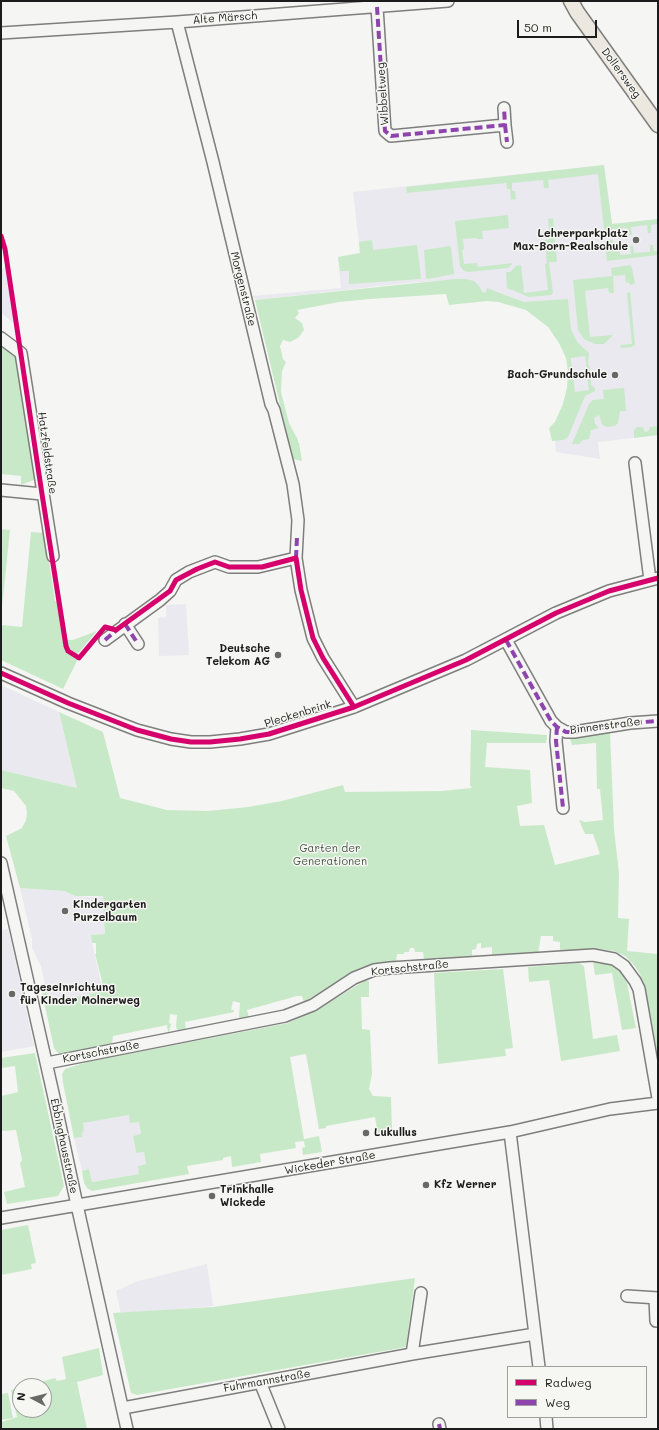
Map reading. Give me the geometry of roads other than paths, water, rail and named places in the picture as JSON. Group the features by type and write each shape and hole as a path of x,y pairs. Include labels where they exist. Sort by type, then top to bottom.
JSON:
{"main road":[{"name":"Dollersweg","path":"571,1 577,12 658,125"}],"street":[{"name":"Alte Märsch","path":"1,33 177,22 448,1"},
{"name":"Wibbeltweg","path":"377,7 385,130 391,136 505,125"},
{"name":"Morgenstraße","path":"177,22 269,399 274,410 292,484 298,520 296,558 306,615 313,638 323,658 354,707"},
{"path":"504,108 507,142"},
{"name":"Hatzfeldstraße","path":"1,338 21,353 42,494 53,556"},
{"path":"635,463 654,579"},
{"path":"1,490 42,494"},
{"path":"105,640 170,591 176,580 197,569 215,562 229,567 262,567 296,558"},
{"name":"Pleckenbrink","path":"1,673 117,723 138,730 171,739 191,742 240,739 269,734 354,707 466,660 556,613 609,591 654,579"},
{"path":"125,624 138,644"},
{"name":"Binnerstraße","path":"506,640 551,721 557,727 566,732 630,723 658,721"},
{"path":"557,727 556,741 563,808"},
{"name":"Ebbinghausstraße","path":"1,863 47,1063 127,1429"},
{"name":"Kortschstraße","path":"47,1063 285,1016 313,1004 354,978 374,970 593,955 614,959 624,966 639,989 658,1098"},
{"name":"Wickeder Straße","path":"1,1218 510,1132 610,1109 658,1103"},
{"path":"510,1132 539,1366"},
{"path":"412,1354 421,1294"},
{"path":"627,1296 657,1298 656,1321"},
{"name":"Fuhrmannstraße","path":"123,1408 412,1354 535,1334"},
{"path":"260,1382 279,1429"},
{"path":"546,1418 548,1429"}],"place":[{"name":"Lehrerparkplatz Max-Born-Realschule","path":"636,240"},
{"name":"Bach-Grundschule","path":"615,375"},
{"name":"Deutsche Telekom AG","path":"278,655"},
{"name":"Kindergarten Purzelbaum","path":"65,911"},
{"name":"Tageseinrichtung für Kinder Molnerweg","path":"12,994"},
{"name":"Lukullus","path":"366,1133"},
{"name":"Kfz Werner","path":"426,1185"},
{"name":"Trinkhalle Wickede","path":"212,1196"}],"park label":[{"name":"Garten der Generationen","path":"330,855"}]}
